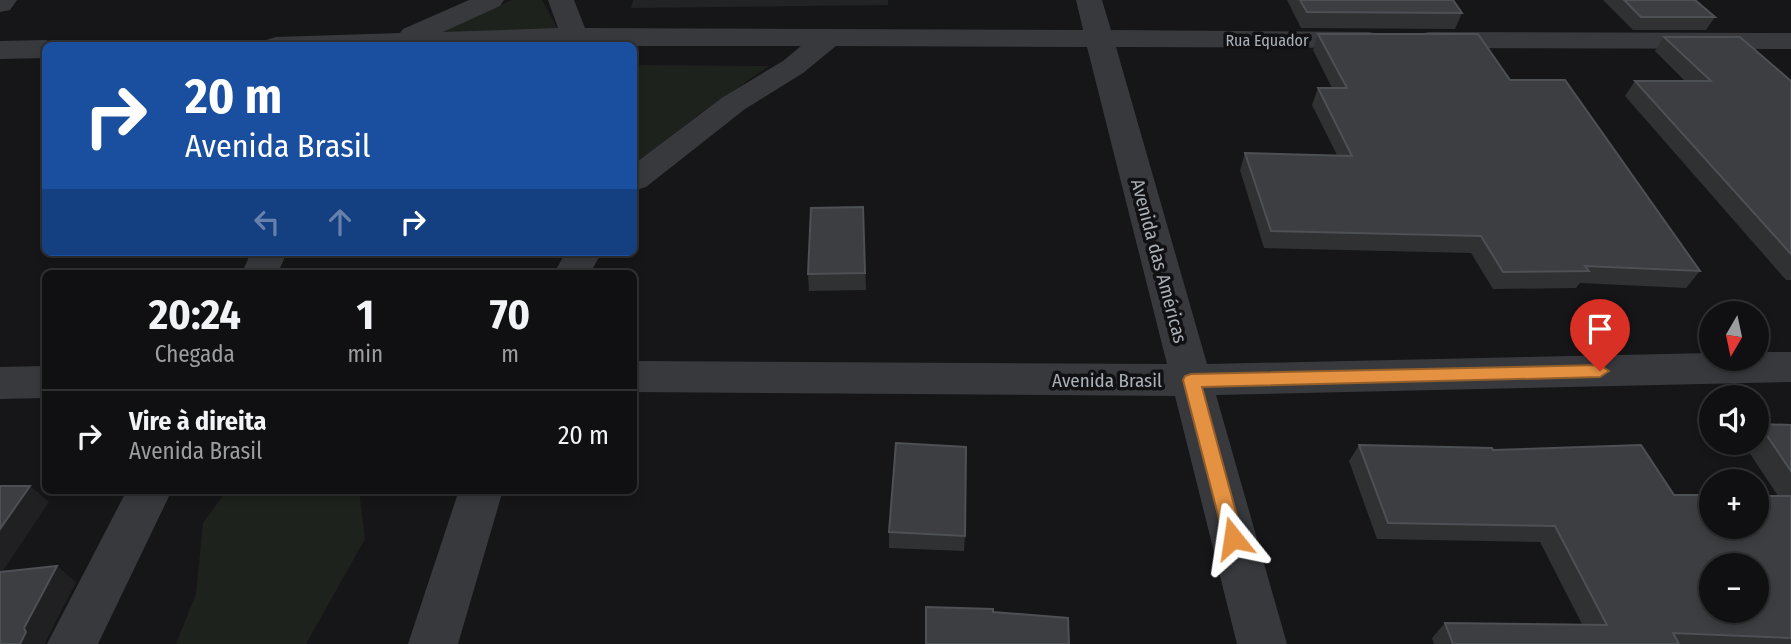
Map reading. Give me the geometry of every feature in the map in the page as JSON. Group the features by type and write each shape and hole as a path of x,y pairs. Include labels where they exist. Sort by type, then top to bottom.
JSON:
{"street":[{"path":"0,4 5,0"},
{"path":"398,42 491,0"},
{"path":"561,0 577,41"},
{"name":"Avenida das Américas","path":"1089,0 1262,644"},
{"path":"637,178 734,103 793,67 828,38"},
{"name":"Rua Equador","path":"486,42 828,38 1791,41"},
{"path":"0,50 42,49"},
{"name":"Avenida Brasil","path":"637,376 1191,380 1791,367"},
{"path":"0,383 42,382"},
{"path":"72,644 148,494"},
{"path":"433,644 480,494"}],"shaded area":[{"path":"512,0 542,0 559,31 428,36"},
{"path":"633,0 888,0 888,5 631,8"},
{"path":"637,65 769,66 637,162"},
{"path":"224,494 359,494 365,539 306,644 176,644 196,594 203,523"}],"building":[{"path":"1300,0 1453,0 1462,13 1307,12"},
{"path":"1624,0 1695,0 1715,17 1641,17"},
{"path":"1318,34 1478,34 1510,80 1565,80 1700,271 1585,266 1589,271 1503,272 1481,236 1271,231 1245,153 1352,156 1318,88 1347,88"},
{"path":"1664,37 1740,37 1791,81 1791,254 1635,81 1711,81"},
{"path":"863,207 865,273 808,274 811,208"},
{"path":"1769,424 1791,425 1791,471 1769,439"},
{"path":"896,443 966,447 965,536 889,532"},
{"path":"1359,445 1493,450 1641,445 1674,495 1699,495 1699,539 1769,539 1769,496 1791,496 1791,638 1673,633 1679,644 1453,644 1445,623 1607,625 1555,526 1388,523"},
{"path":"0,486 30,486 0,529"},
{"path":"57,566 24,628 26,632 20,644 0,644 0,572"},
{"path":"926,607 993,609 993,612 1068,618 1069,644 926,644"}],"route":[{"path":"1233,538 1191,380 1600,371"}]}
